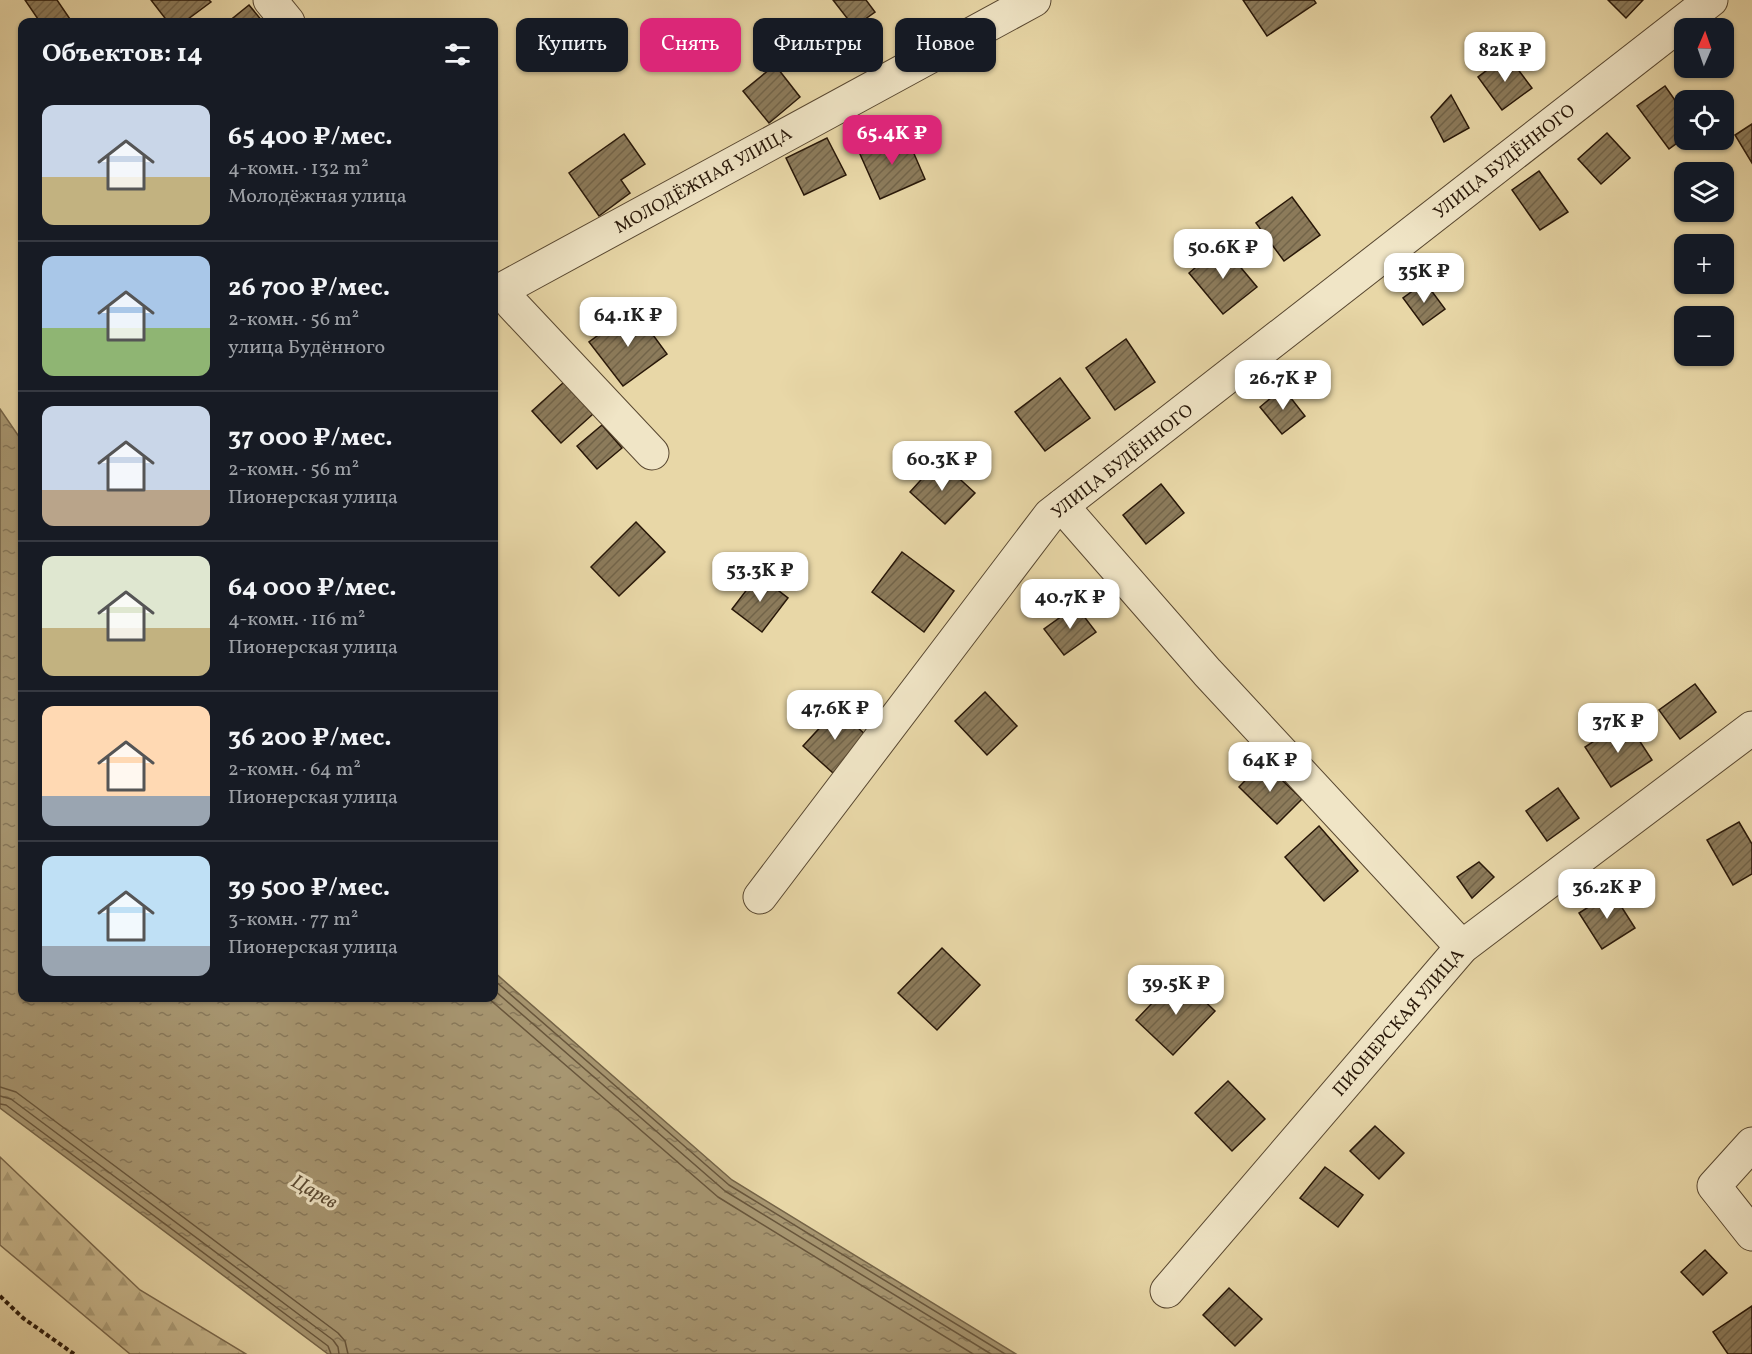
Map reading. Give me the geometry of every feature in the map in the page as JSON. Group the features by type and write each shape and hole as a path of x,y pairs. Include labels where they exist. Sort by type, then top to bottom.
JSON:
{"street":[{"path":"270,0 285,18"},
{"name":"МОЛОДЁЖНАЯ УЛИЦА","path":"500,300 1034,0"},
{"name":"УЛИЦА БУДЁННОГО","path":"760,897 1050,515 1711,0"},
{"path":"500,300 652,453"},
{"path":"1062,506 1207,672 1461,947"},
{"name":"ПИОНЕРСКАЯ УЛИЦА","path":"1167,1291 1461,947 1752,728"},
{"path":"1752,1143 1714,1186 1752,1234"}],"path":[{"path":"0,1296 23,1318 74,1354"}],"green space":[{"path":"0,1157 140,1290 246,1354 130,1354 0,1245"}],"water":[{"name":"Царев","path":"0,409 18,435 18,1002 498,1002 498,975 732,1180 1016,1354 328,1354 0,1108"}],"building":[{"path":"25,0 57,0 69,18 37,18"},
{"path":"151,0 209,0 211,2 189,18 165,18"},
{"path":"833,0 866,0 875,12 867,18 847,18"},
{"path":"1243,0 1314,0 1316,3 1267,36"},
{"path":"1608,0 1643,0 1626,18"},
{"path":"249,5 260,18 233,18"},
{"path":"1507,55 1532,88 1502,110 1478,77"},
{"path":"766,72 780,72 800,97 769,123 743,91"},
{"path":"1665,86 1674,99 1674,145 1669,149 1637,106"},
{"path":"1451,95 1469,128 1444,142 1431,117"},
{"path":"1752,124 1752,163 1735,135"},
{"path":"905,133 925,179 880,199 859,152"},
{"path":"1607,133 1630,158 1601,184 1578,159"},
{"path":"624,134 645,164 621,180 630,193 599,216 569,173"},
{"path":"827,138 846,175 804,195 786,158"},
{"path":"1539,171 1568,212 1540,230 1512,190"},
{"path":"1292,197 1320,235 1284,261 1256,223"},
{"path":"1222,245 1257,287 1223,314 1189,273"},
{"path":"1425,282 1445,309 1423,325 1403,298"},
{"path":"634,309 667,354 623,386 589,342"},
{"path":"1126,339 1155,382 1115,410 1086,368"},
{"path":"1060,378 1090,418 1045,451 1015,412"},
{"path":"564,382 593,414 561,443 532,411"},
{"path":"1283,388 1305,416 1282,434 1260,407"},
{"path":"602,425 622,448 597,469 577,446"},
{"path":"939,460 975,493 945,524 910,492"},
{"path":"1161,484 1184,513 1146,544 1123,515"},
{"path":"636,522 665,552 619,596 591,567"},
{"path":"902,552 954,591 924,632 872,592"},
{"path":"758,575 788,598 762,632 732,609"},
{"path":"1076,606 1096,632 1064,655 1044,629"},
{"path":"1695,684 1716,712 1680,739 1659,710"},
{"path":"985,692 1017,726 987,755 955,721"},
{"path":"837,709 867,736 833,773 803,746"},
{"path":"1626,720 1652,760 1611,787 1585,747"},
{"path":"1263,762 1302,799 1277,824 1239,787"},
{"path":"1558,788 1579,818 1547,841 1526,811"},
{"path":"1739,822 1752,844 1752,874 1733,885 1707,840"},
{"path":"1319,826 1358,871 1324,901 1285,857"},
{"path":"1479,862 1494,877 1472,898 1457,877"},
{"path":"1612,892 1635,928 1602,949 1579,913"},
{"path":"942,948 980,985 937,1030 898,993"},
{"path":"1178,976 1215,1011 1173,1055 1136,1020"},
{"path":"1228,1081 1265,1119 1232,1151 1195,1113"},
{"path":"1375,1126 1404,1153 1379,1179 1350,1151"},
{"path":"1325,1167 1363,1195 1338,1227 1300,1198"},
{"path":"1705,1250 1727,1273 1703,1295 1681,1272"},
{"path":"1229,1288 1262,1319 1235,1346 1203,1315"},
{"path":"1752,1306 1752,1354 1728,1354 1713,1332"}]}
